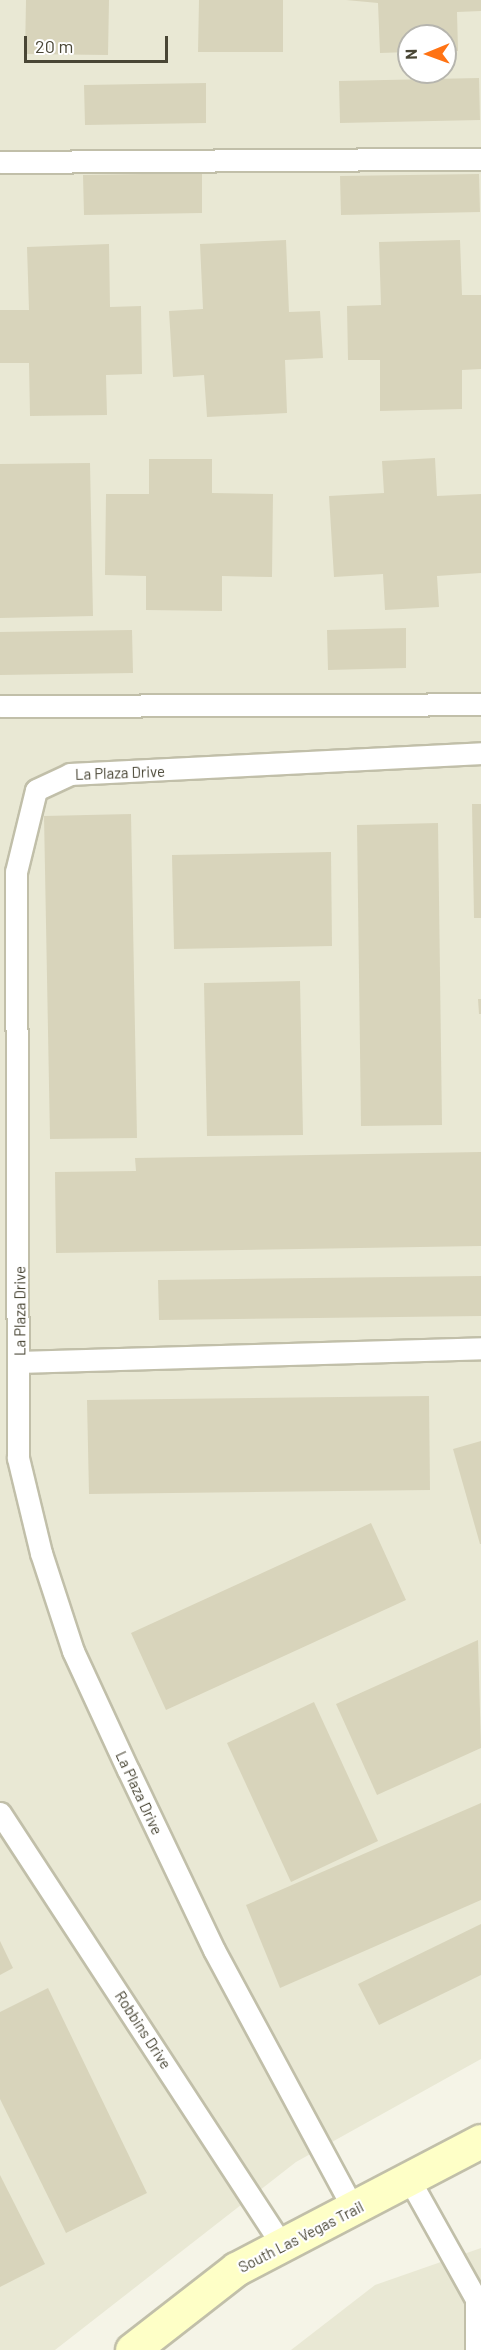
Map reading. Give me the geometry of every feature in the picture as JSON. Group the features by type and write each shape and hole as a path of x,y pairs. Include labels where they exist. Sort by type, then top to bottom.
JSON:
{"main road":[{"name":"South Las Vegas Trail","path":"132,2350 236,2269 284,2248 481,2141"}],"lane":[{"path":"0,162 481,159"},
{"path":"0,706 481,704"},
{"name":"La Plaza Drive","path":"354,2210 214,1950 73,1651 18,1458 20,1362 16,872 36,790 70,774 481,753"},
{"path":"20,1362 481,1348"},
{"name":"Robbins Drive","path":"0,1813 284,2248"},
{"path":"409,2179 476,2299 476,2350"}],"shaded area":[{"path":"0,0 481,0 481,2059 296,2162 55,2350 0,2350"},
{"path":"481,2248 481,2350 291,2350 375,2285"}],"building":[{"path":"26,0 109,0 108,55 25,54"},
{"path":"199,0 283,0 283,52 198,52"},
{"path":"346,0 481,0 481,11 457,12 458,51 457,24 397,24 397,52 380,53 378,3"},
{"path":"457,78 479,78 480,120 340,123 339,81 397,80 397,84 457,84"},
{"path":"206,83 206,123 85,125 84,85"},
{"path":"202,173 202,213 84,215 83,175"},
{"path":"479,174 480,212 341,215 340,176"},
{"path":"286,240 289,312 320,311 323,358 285,360 287,413 207,417 204,375 173,377 169,311 203,309 200,244"},
{"path":"460,240 462,295 481,295 481,369 462,370 462,409 380,411 380,360 348,360 347,306 381,305 379,242"},
{"path":"109,244 110,307 141,306 142,374 106,375 107,415 30,416 29,363 0,363 0,310 29,310 27,247"},
{"path":"435,458 437,496 481,494 481,573 437,576 439,607 385,610 383,574 334,577 329,496 384,493 382,461"},
{"path":"149,459 212,459 212,493 273,494 272,577 222,576 222,611 146,610 146,576 105,575 106,494 149,494"},
{"path":"90,463 93,616 0,618 0,464"},
{"path":"406,628 406,668 328,670 327,630"},
{"path":"132,630 133,673 0,675 0,632"},
{"path":"472,804 481,804 481,918 474,918"},
{"path":"131,814 137,1138 50,1139 44,816"},
{"path":"438,823 442,1125 361,1126 357,825"},
{"path":"331,852 332,946 174,949 172,855"},
{"path":"300,981 303,1135 207,1136 204,983"},
{"path":"478,999 481,999 481,1014 479,1014"},
{"path":"481,1152 481,1246 56,1253 55,1172 136,1171 135,1158"},
{"path":"481,1276 481,1316 159,1320 158,1280"},
{"path":"429,1396 430,1490 89,1494 87,1400"},
{"path":"481,1441 481,1544 480,1544 453,1449"},
{"path":"371,1523 406,1600 166,1710 131,1633"},
{"path":"478,1640 481,1748 377,1795 336,1704"},
{"path":"314,1702 378,1841 291,1882 227,1743"},
{"path":"481,1803 481,1900 280,1988 246,1905"},
{"path":"481,1924 481,1975 379,2025 358,1984"},
{"path":"0,1941 13,1968 0,1975"},
{"path":"48,1988 147,2193 66,2233 0,2099 0,2012"},
{"path":"0,2175 45,2264 0,2287"}]}
